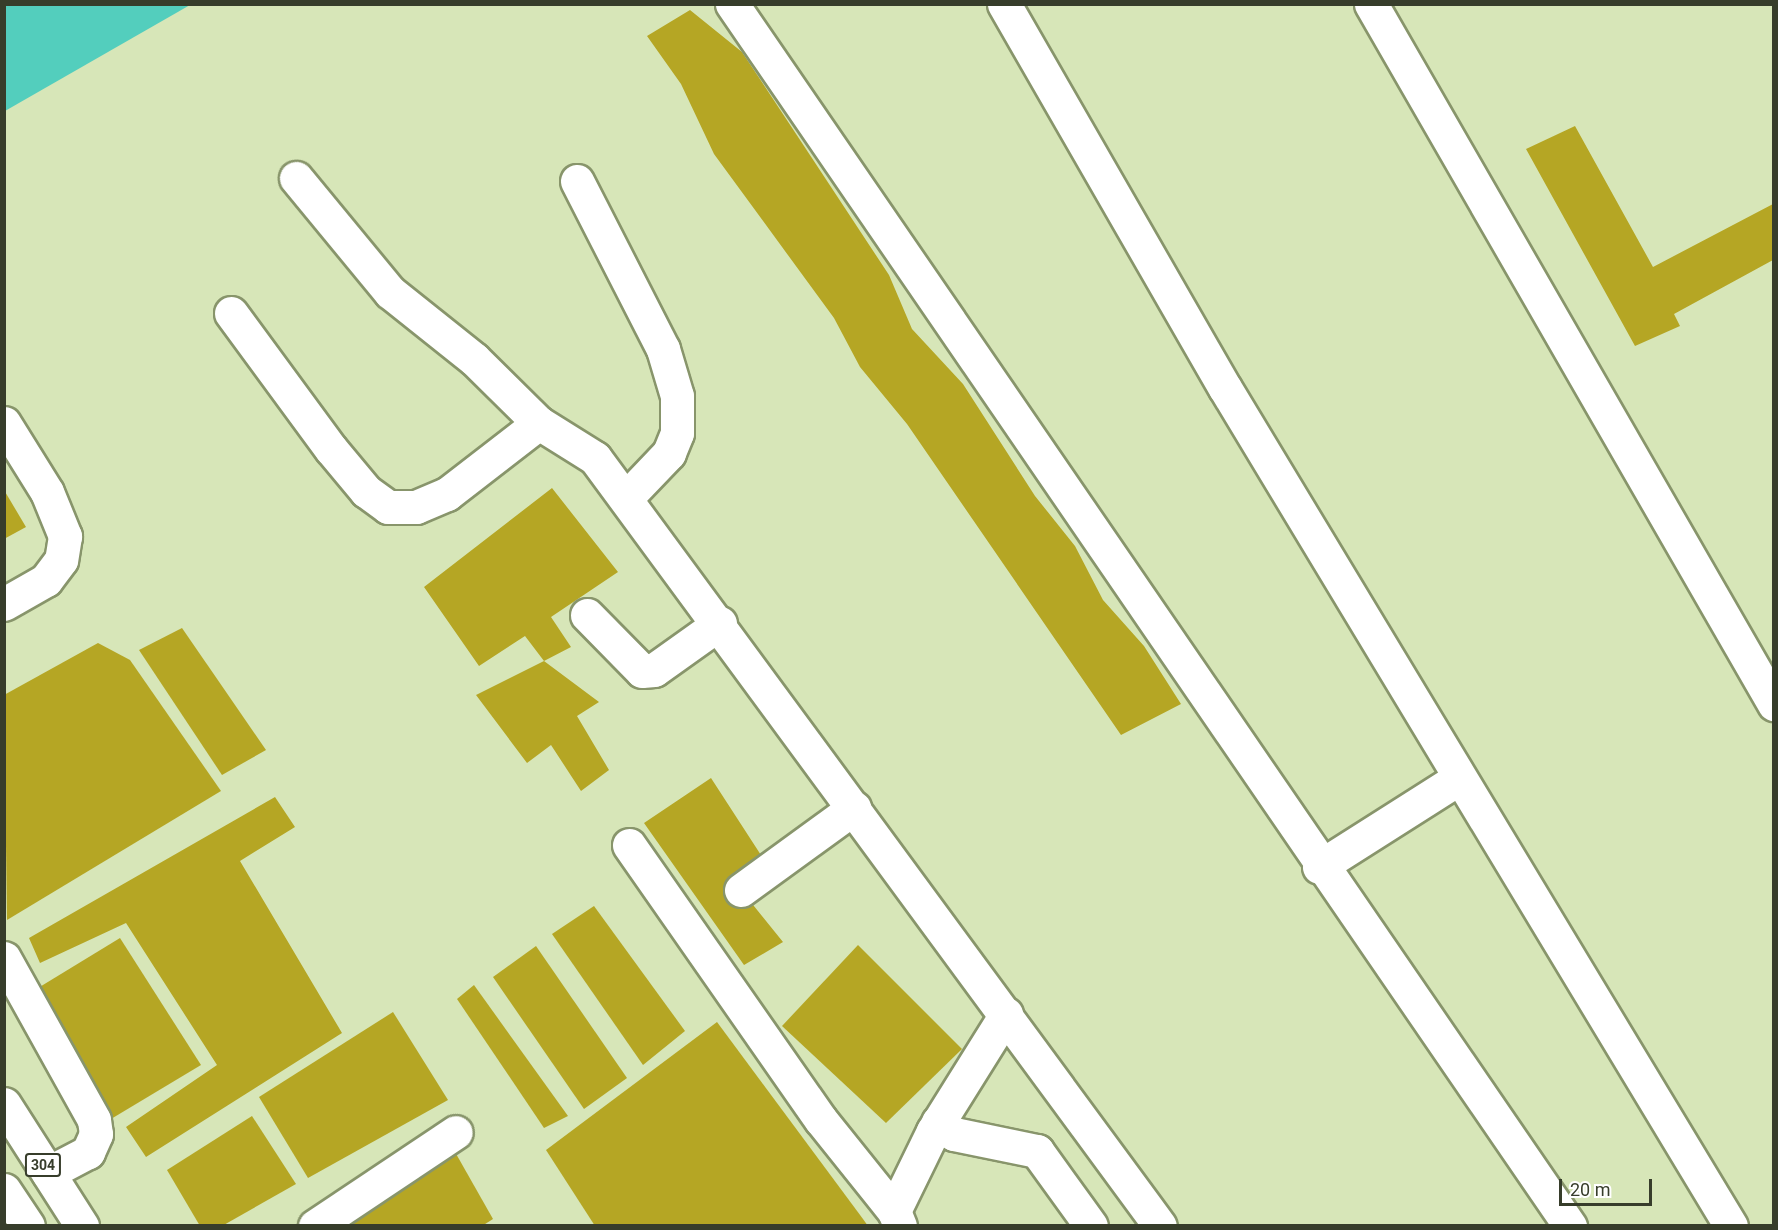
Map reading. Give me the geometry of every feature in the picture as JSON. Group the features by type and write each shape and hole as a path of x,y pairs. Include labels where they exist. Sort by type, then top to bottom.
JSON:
{"main road":[{"path":"732,4 1319,867 1570,1226"},
{"path":"1004,4 1459,778 1731,1226"},
{"path":"1371,4 1773,704"},
{"path":"296,177 390,292 474,359 539,423 595,458 628,496 1160,1226"},
{"path":"577,181 663,349 677,396 677,433 669,453 628,496"},
{"path":"231,313 331,449 366,491 388,507 416,507 447,494 539,423"},
{"path":"4,423 47,492 65,536 61,560 46,580 4,604"},
{"path":"587,615 642,671 654,670 720,623"},
{"path":"1319,867 1459,778"},
{"path":"741,891 854,808"},
{"path":"629,845 821,1120 897,1218 938,1122 1006,1014"},
{"path":"4,958 94,1120 96,1134 88,1152 48,1173"},
{"name":"304","path":"4,1104 82,1226"},
{"path":"938,1122 954,1134 1037,1151 1091,1226"},
{"path":"315,1226 456,1132"},
{"path":"4,1190 28,1226"}],"water":[{"path":"5,4 190,4 190,5 5,111"}],"building":[{"path":"690,10 742,52 889,275 912,329 963,384 1035,496 1075,546 1103,600 1144,646 1181,704 1121,735 907,424 860,367 834,318 714,154 681,84 647,36"},
{"path":"1575,126 1653,267 1773,204 1773,260 1674,314 1680,326 1635,346 1526,149"},
{"path":"552,488 618,572 551,617 571,647 544,661 525,636 479,666 424,587"},
{"path":"4,490 26,527 4,539"},
{"path":"182,628 266,750 222,775 139,650"},
{"path":"98,643 130,660 221,791 7,920 4,695"},
{"path":"544,661 599,702 577,716 609,770 581,791 551,745 527,763 476,695"},
{"path":"711,778 770,869 741,890 783,942 744,965 644,823"},
{"path":"275,797 295,827 240,861 342,1033 146,1157 126,1127 217,1065 126,923 40,963 29,938"},
{"path":"594,906 685,1031 643,1065 552,934"},
{"path":"120,938 201,1065 111,1119 38,988"},
{"path":"858,945 962,1049 886,1123 782,1026"},
{"path":"536,946 627,1078 584,1109 493,977"},
{"path":"474,985 568,1116 544,1128 457,999"},
{"path":"393,1012 448,1100 308,1178 259,1097"},
{"path":"717,1022 868,1226 595,1226 546,1150"},
{"path":"252,1116 296,1184 222,1226 200,1226 167,1170"},
{"path":"455,1152 493,1219 482,1226 334,1226"}]}
